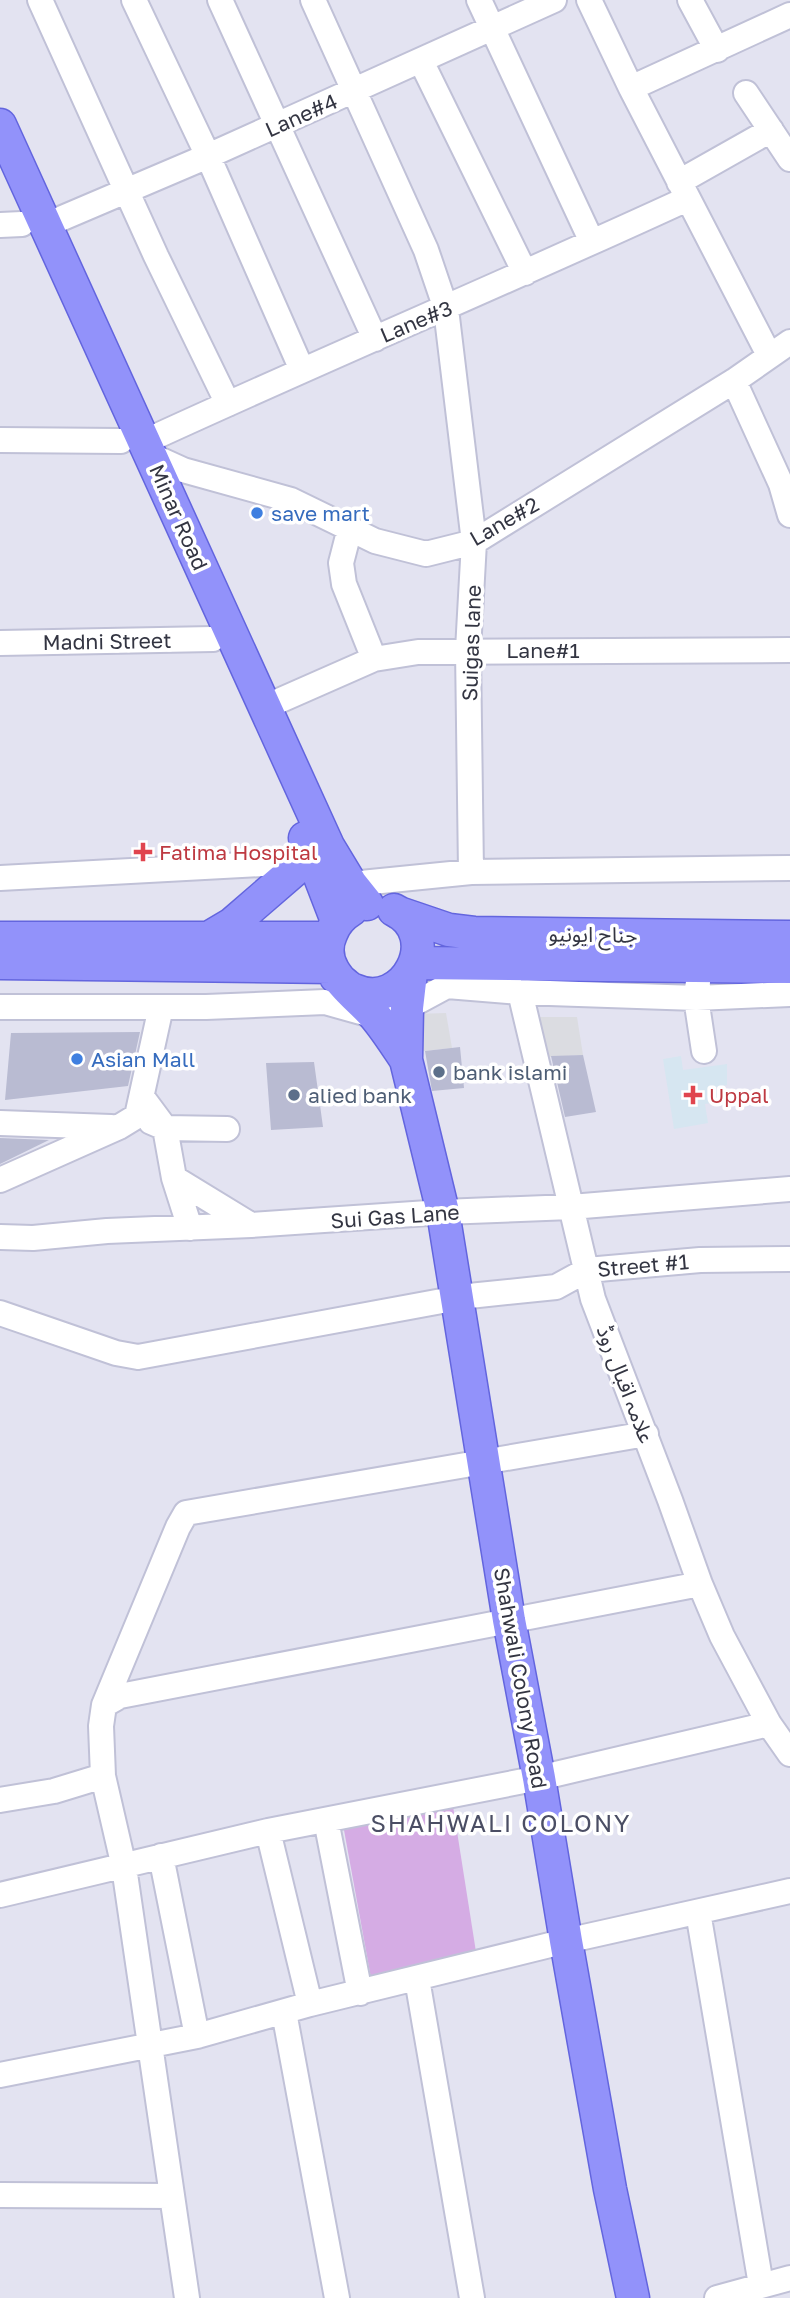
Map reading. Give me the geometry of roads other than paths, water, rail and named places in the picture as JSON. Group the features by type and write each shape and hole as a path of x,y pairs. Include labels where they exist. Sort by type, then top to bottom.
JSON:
{"main road":[{"name":"Minar Road","path":"0,125 23,225"},
{"name":"Minar Road","path":"0,176 139,446 328,846 359,894"},
{"name":"Minar Road","path":"139,446 213,639 313,854 333,951"},
{"path":"205,940 232,924 313,854"},
{"path":"359,894 345,913 333,951 354,990 375,994 395,988 413,968"},
{"name":"جناح ایونیو","path":"359,894 399,913 449,930 474,933 790,937"},
{"name":"Shahwali Colony Road","path":"399,913 409,923 418,949 407,1008 406,1060 443,1212 509,1620 610,2189 633,2298"},
{"path":"0,938 205,940 333,951"},
{"path":"0,963 333,951"},
{"name":"Shahwali Colony Road","path":"333,951 406,1060"},
{"name":"جناح ایونیو","path":"413,968 698,982 790,967"}],"street":[{"path":"40,0 228,404"},
{"path":"134,0 208,156 302,370"},
{"path":"220,0 375,339"},
{"name":"Suigas lane","path":"313,0 426,250 446,309 474,542 468,650 471,873"},
{"path":"479,0 592,242"},
{"name":"Lane#4","path":"23,225 127,191 554,0"},
{"path":"589,0 683,191 769,355"},
{"path":"690,0 717,50"},
{"path":"631,88 790,15"},
{"path":"421,61 525,273"},
{"path":"746,93 790,159"},
{"name":"Lane#3","path":"139,446 302,370 446,309 592,242 683,191 771,130"},
{"name":"Lane#2","path":"139,446 183,470 291,500 375,541 426,554 474,542 734,381 790,342"},
{"path":"734,381 781,484 790,515"},
{"path":"0,440 139,446"},
{"path":"350,528 341,563 344,584 374,659"},
{"name":"Madni Street","path":"0,643 213,639"},
{"name":"Lane#1","path":"265,708 374,659 418,652 790,650"},
{"path":"0,878 280,863 313,854"},
{"path":"359,894 471,873 790,868"},
{"path":"698,982 704,1051"},
{"path":"0,1007 161,1007 325,1002 375,1016 393,1016 447,986 520,992 698,982 790,994"},
{"name":"علامہ اقبال روڈ","path":"520,992 593,1299 722,1636 769,1724 790,1755"},
{"path":"0,1180 133,1113 161,1007"},
{"path":"0,1124 133,1113 165,1128 227,1129"},
{"path":"165,1128 174,1178 190,1228"},
{"path":"174,1178 251,1226"},
{"name":"Sui Gas Lane","path":"0,1237 33,1238 107,1231 251,1226 443,1212 572,1208 790,1189"},
{"name":"Street #1","path":"0,1313 116,1353 138,1357 458,1298 556,1287 587,1270 699,1259 790,1259"},
{"path":"187,2298 124,1867 103,1776 101,1726 104,1705 178,1527 186,1513 646,1434"},
{"path":"104,1705 120,1696 700,1584"},
{"path":"0,1895 268,1831 539,1778 769,1724"},
{"path":"0,1800 54,1791 103,1776"},
{"path":"326,1820 360,1993"},
{"path":"268,1831 310,2004"},
{"path":"161,1856 197,2036"},
{"path":"0,2075 197,2036 310,2004 566,1941 790,1891"},
{"path":"698,1912 761,2285"},
{"path":"417,1979 472,2298"},
{"path":"284,2012 337,2298"},
{"path":"0,2194 172,2196"},
{"path":"717,2298 790,2278"}],"place":[{"name":"save mart","path":"257,513"},
{"name":"Fatima Hospital","path":"143,852"},
{"name":"Asian Mall","path":"77,1059"},
{"name":"bank islami","path":"439,1072"},
{"name":"alied bank","path":"294,1095"},
{"name":"Uppal","path":"693,1095"}],"district":[{"name":"SHAHWALI COLONY","path":"501,1822"}]}
